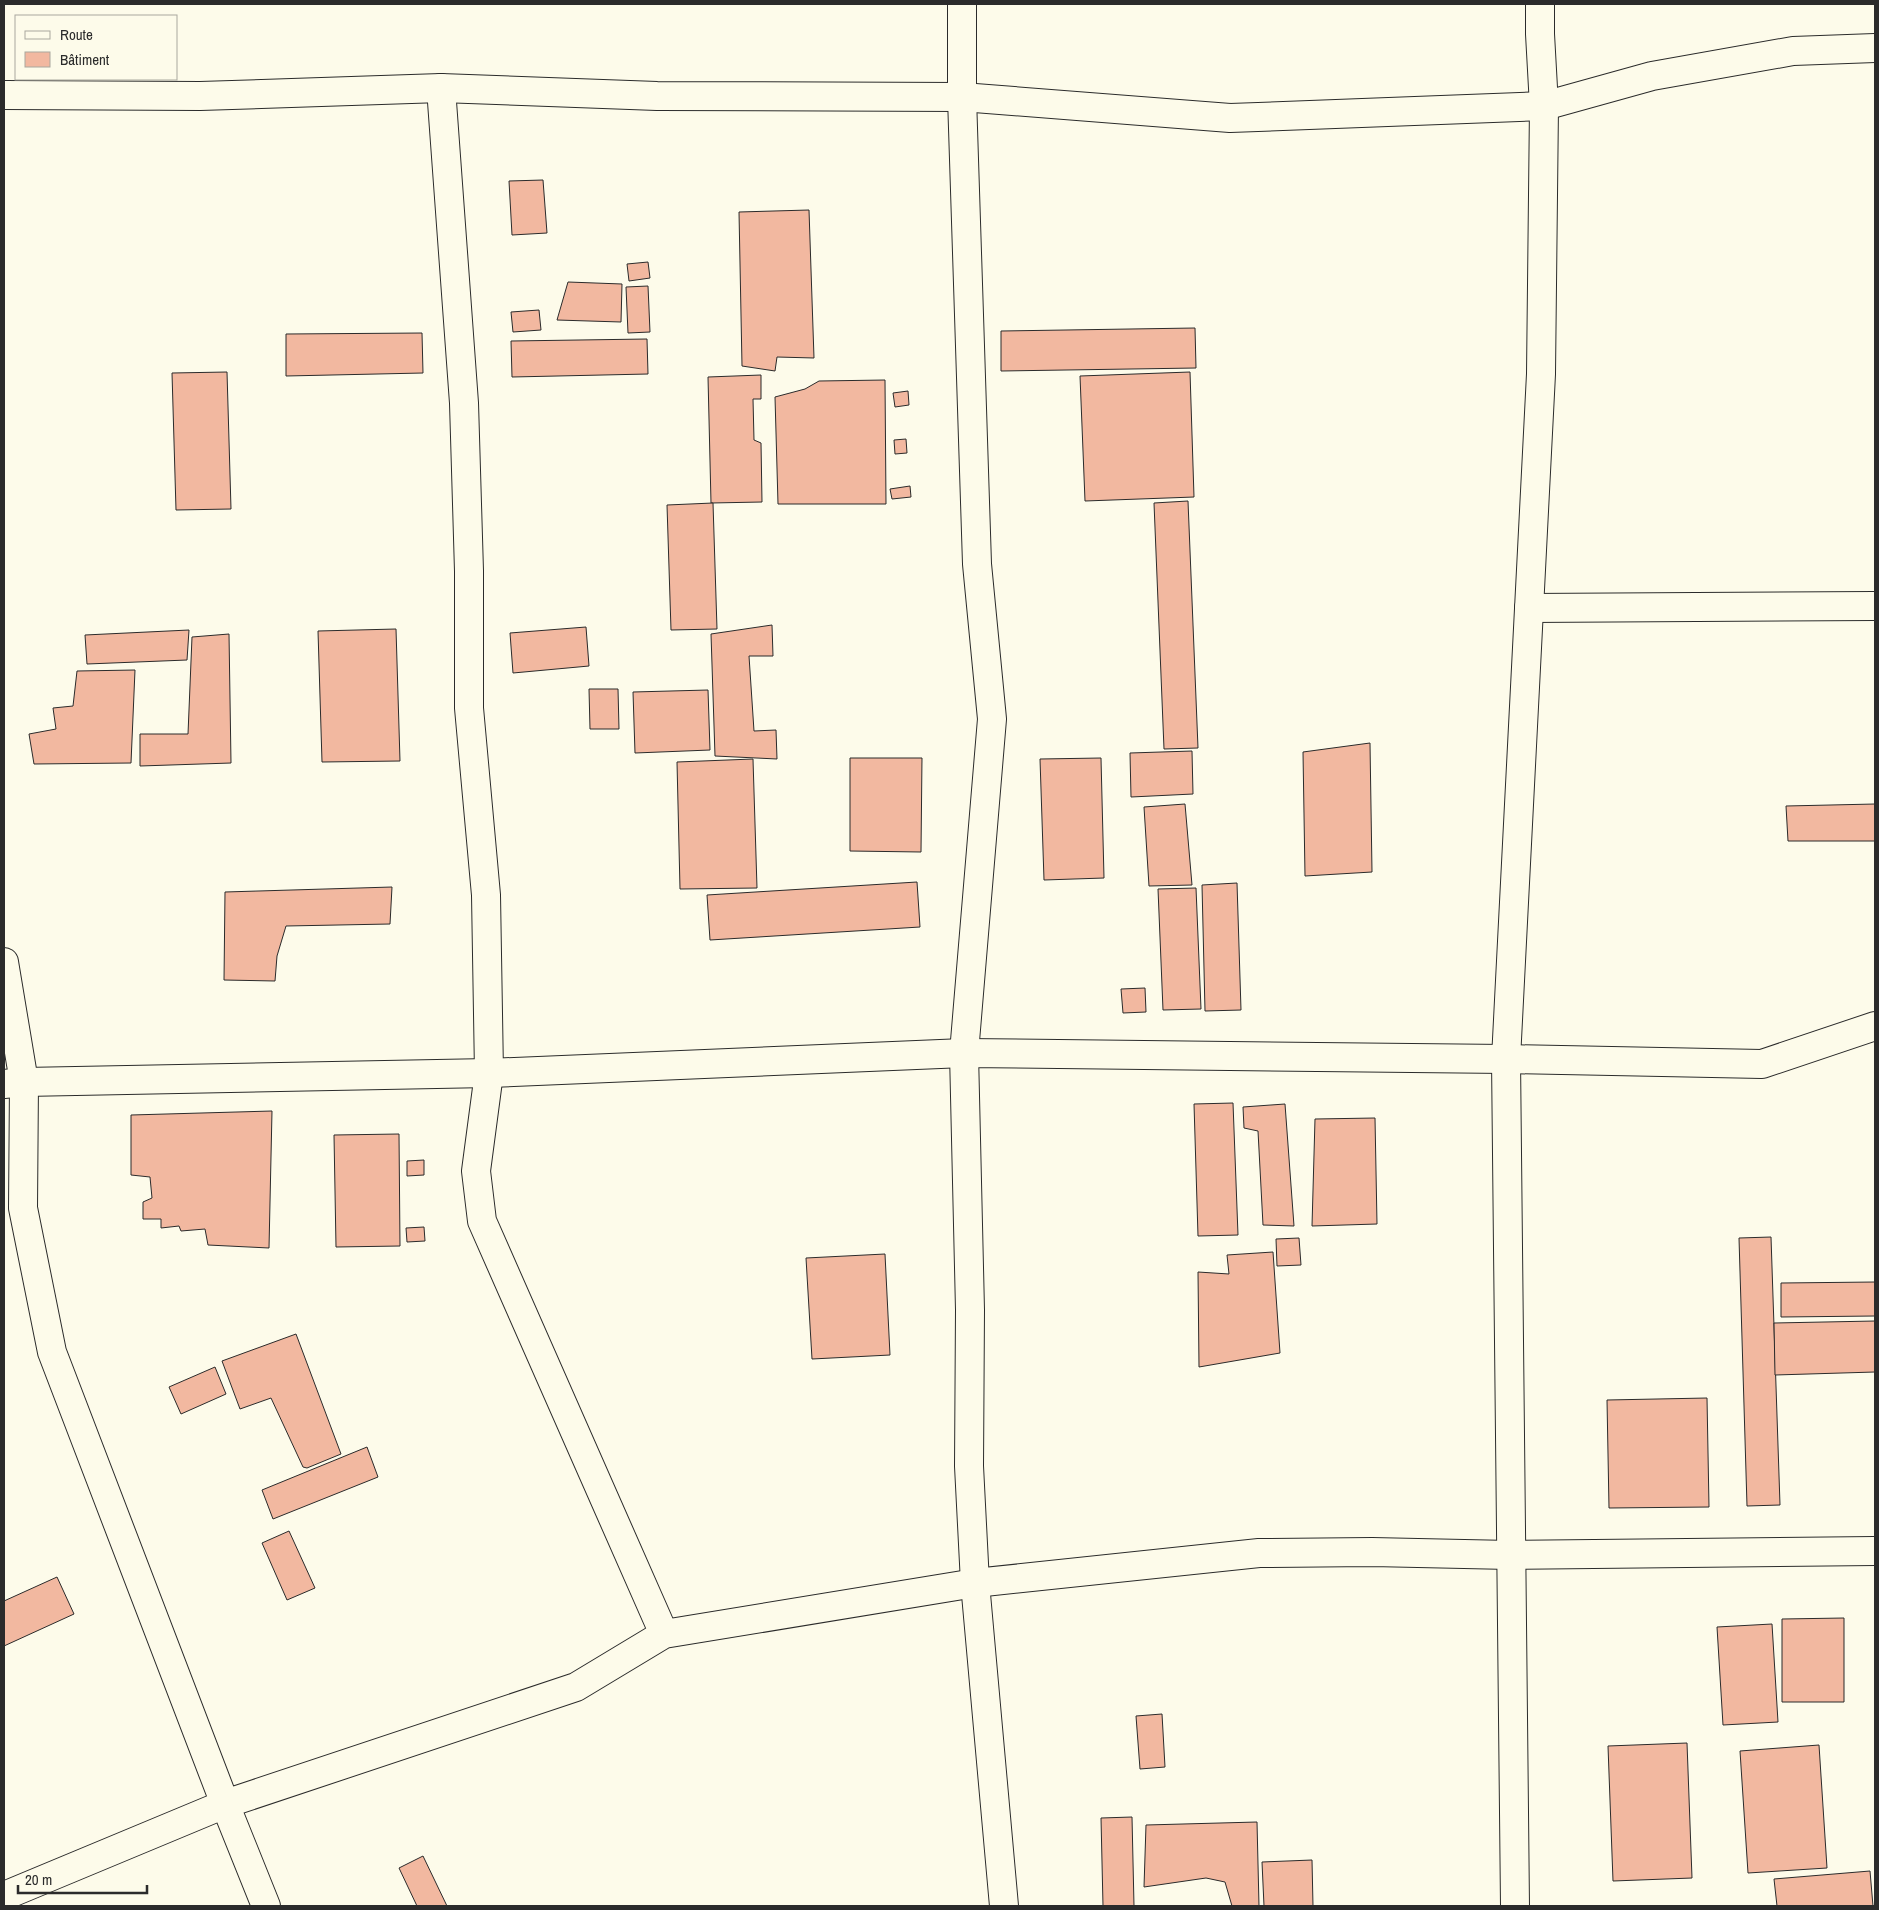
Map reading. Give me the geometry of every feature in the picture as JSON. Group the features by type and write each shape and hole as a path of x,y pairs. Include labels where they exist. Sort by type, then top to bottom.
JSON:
{"street":[{"path":"962,4 962,97 977,564 992,719 964,1053 970,1310 969,1466 975,1583 1004,1906"},
{"path":"1515,1906 1506,1058 1541,374 1544,106 1540,4"},
{"path":"4,96 200,96 441,88 657,96 962,97 1230,118 1544,106 1652,76 1783,52 1875,48"},
{"path":"441,88 464,403 469,571 469,708 486,895 488,1072 476,1171 482,1221 664,1634"},
{"path":"1529,608 1875,606"},
{"path":"4,962 23,1208 52,1352 266,1906"},
{"path":"14,1083 488,1072 964,1053 1506,1058 1762,1064 1875,1026"},
{"path":"4,1896 225,1804 576,1687 664,1634 975,1583 1259,1553 1372,1552 1510,1555 1875,1551"}],"building":[{"path":"543,180 547,233 512,235 509,181"},
{"path":"809,210 814,358 777,357 775,371 742,366 739,212"},
{"path":"648,262 650,278 629,281 627,264"},
{"path":"568,282 622,284 621,322 557,320"},
{"path":"648,286 650,332 628,333 626,287"},
{"path":"539,310 541,330 513,332 511,312"},
{"path":"1195,328 1196,368 1001,371 1001,331"},
{"path":"422,333 423,373 286,376 286,334"},
{"path":"647,339 648,374 512,377 511,341"},
{"path":"227,372 231,509 176,510 172,373"},
{"path":"1190,372 1194,497 1085,501 1080,376"},
{"path":"761,375 761,399 753,399 754,440 761,443 762,502 711,503 708,377"},
{"path":"885,380 886,504 778,504 775,397 805,389 819,381"},
{"path":"908,391 909,405 895,407 893,393"},
{"path":"906,439 907,453 895,454 894,440"},
{"path":"910,486 911,497 892,499 890,489"},
{"path":"1188,501 1198,748 1164,749 1154,503"},
{"path":"713,503 717,629 671,630 667,505"},
{"path":"772,625 773,656 749,656 754,731 776,730 777,759 715,756 711,634"},
{"path":"586,627 589,666 513,673 510,633"},
{"path":"396,629 400,761 322,762 318,631"},
{"path":"189,630 187,660 87,664 85,635"},
{"path":"229,634 231,763 140,766 140,734 188,734 192,637"},
{"path":"135,670 131,763 34,764 29,734 56,729 53,708 73,706 77,671"},
{"path":"589,689 618,689 619,729 590,729"},
{"path":"708,690 710,750 635,753 633,692"},
{"path":"1370,743 1372,872 1305,876 1303,752"},
{"path":"1192,751 1193,794 1131,797 1130,753"},
{"path":"850,758 922,758 921,852 850,851"},
{"path":"1101,758 1104,878 1044,880 1040,759"},
{"path":"753,759 757,888 680,889 677,762"},
{"path":"1185,804 1192,885 1149,886 1144,807"},
{"path":"1875,804 1875,841 1788,841 1786,806"},
{"path":"917,882 920,927 710,940 707,895"},
{"path":"1237,883 1241,1010 1205,1011 1202,885"},
{"path":"392,887 390,924 286,926 277,956 275,981 224,980 225,892"},
{"path":"1196,888 1201,1009 1163,1010 1158,889"},
{"path":"1145,988 1146,1012 1123,1013 1121,989"},
{"path":"1233,1103 1238,1235 1198,1236 1194,1104"},
{"path":"1285,1104 1294,1226 1263,1225 1258,1131 1244,1128 1243,1107"},
{"path":"272,1111 269,1248 208,1245 205,1229 181,1231 179,1226 161,1228 161,1219 143,1219 143,1202 152,1198 150,1177 131,1175 131,1115"},
{"path":"1375,1118 1377,1224 1312,1226 1315,1119"},
{"path":"399,1134 400,1246 336,1247 334,1135"},
{"path":"424,1160 424,1175 407,1176 407,1161"},
{"path":"424,1227 425,1241 407,1242 406,1228"},
{"path":"1771,1237 1780,1505 1747,1506 1739,1238"},
{"path":"1299,1238 1301,1265 1277,1266 1276,1239"},
{"path":"1273,1252 1280,1353 1199,1367 1198,1272 1229,1274 1227,1255"},
{"path":"885,1254 890,1355 812,1359 806,1258"},
{"path":"1875,1282 1875,1316 1781,1317 1781,1283"},
{"path":"1875,1321 1875,1372 1775,1375 1774,1323"},
{"path":"296,1334 341,1454 307,1468 303,1467 271,1398 240,1409 222,1361"},
{"path":"215,1367 226,1394 181,1414 169,1387"},
{"path":"1707,1398 1709,1507 1609,1508 1607,1400"},
{"path":"367,1447 378,1477 273,1519 262,1490"},
{"path":"289,1531 315,1588 287,1600 262,1543"},
{"path":"57,1577 74,1614 4,1646 4,1601"},
{"path":"1844,1618 1844,1702 1782,1702 1782,1619"},
{"path":"1772,1624 1778,1722 1723,1725 1717,1627"},
{"path":"1162,1714 1165,1767 1140,1769 1136,1716"},
{"path":"1687,1743 1692,1878 1613,1881 1608,1746"},
{"path":"1819,1745 1827,1868 1748,1873 1740,1751"},
{"path":"1132,1817 1134,1906 1103,1906 1101,1818"},
{"path":"1257,1822 1259,1906 1232,1906 1225,1882 1206,1878 1144,1887 1146,1825"},
{"path":"423,1856 447,1906 417,1906 399,1868"},
{"path":"1312,1860 1313,1906 1264,1906 1262,1862"},
{"path":"1870,1871 1873,1906 1777,1906 1774,1879"}]}
